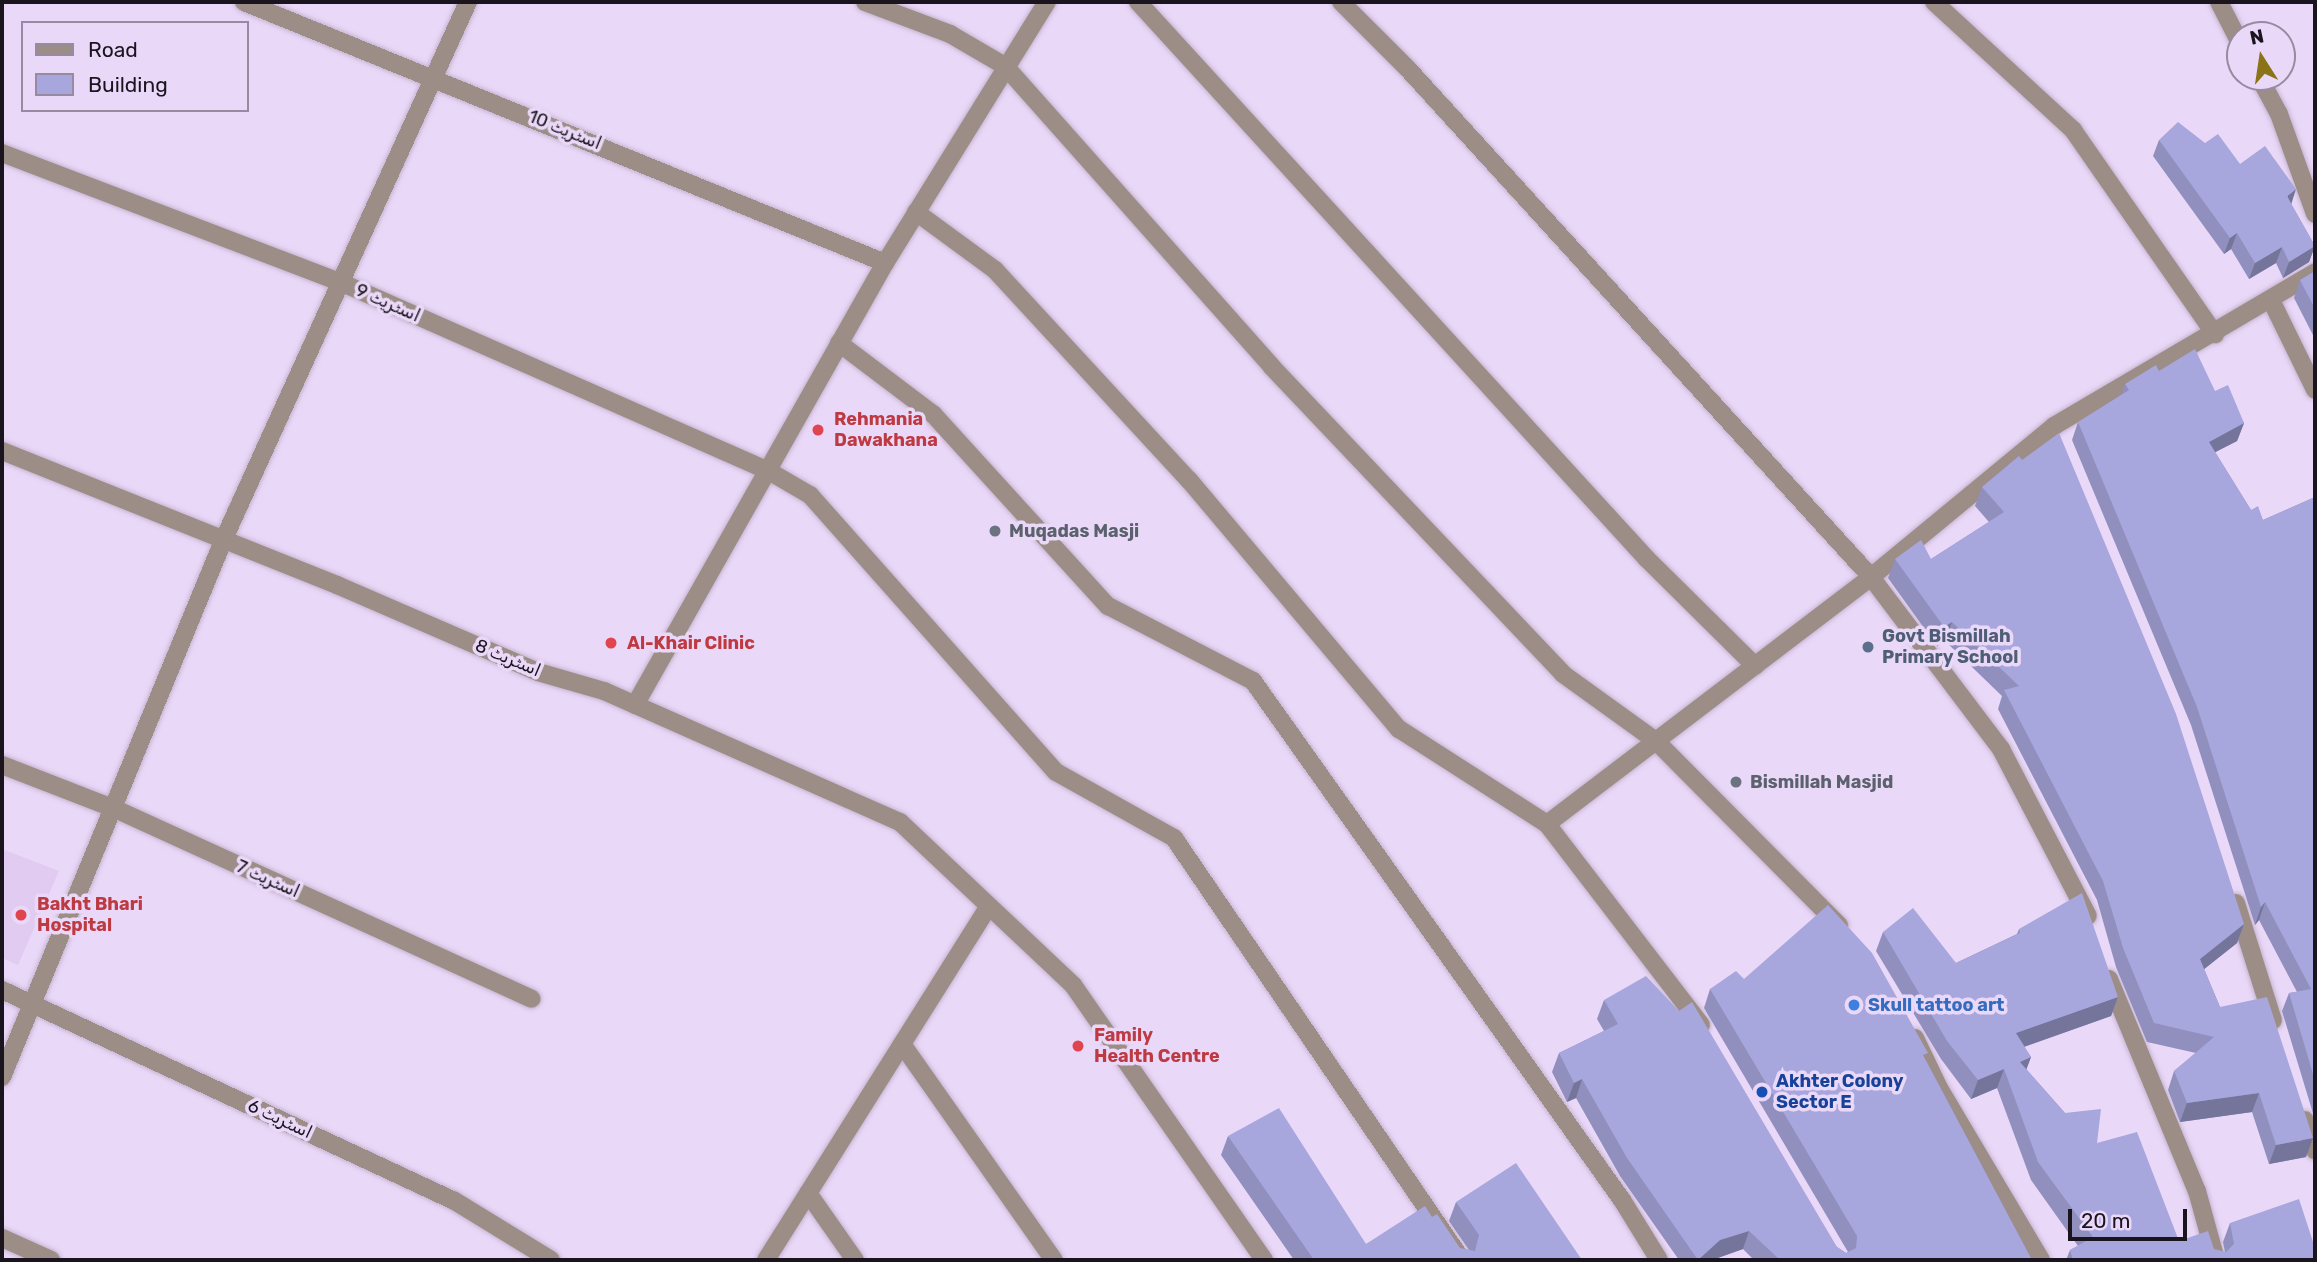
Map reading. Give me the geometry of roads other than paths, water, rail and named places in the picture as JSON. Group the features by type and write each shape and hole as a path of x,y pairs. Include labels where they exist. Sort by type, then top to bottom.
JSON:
{"street":[{"name":"اسٹریٹ 10","path":"244,2 885,263"},
{"path":"2,1077 223,541 468,2"},
{"path":"864,2 950,33 1005,66 1271,366 1563,674 1656,741 1850,938"},
{"path":"635,705 885,263 1047,2"},
{"path":"1138,2 1647,559 1755,666"},
{"path":"1341,2 1408,69 1871,577 2001,749 2083,900 2094,935"},
{"path":"1934,2 2073,130 2215,334"},
{"path":"2219,2 2229,21"},
{"path":"2267,91 2279,114 2315,214"},
{"name":"اسٹریٹ 9","path":"2,153 340,282 767,470 810,495 1056,772 1174,838 1462,1260"},
{"path":"916,212 995,270 1189,480 1399,729 1546,824 1641,943 1711,1046"},
{"path":"1546,824 1871,577 2056,432 2315,272"},
{"path":"2271,300 2315,390"},
{"path":"839,343 933,414 1108,606 1253,681 1616,1191 1659,1260"},
{"name":"اسٹریٹ 8","path":"2,451 538,672 635,705 900,821 1073,985 1264,1260"},
{"name":"اسٹریٹ 7","path":"2,765 113,808 532,999"},
{"path":"2231,887 2277,1032"},
{"path":"766,1260 989,906"},
{"path":"2101,959 2197,1191 2216,1260"},
{"name":"اسٹریٹ 6","path":"2,990 453,1200 551,1260"},
{"path":"1907,1023 1940,1081 1939,1088 2041,1260"},
{"path":"902,1044 1054,1260"},
{"path":"2298,1097 2315,1150"},
{"path":"808,1193 856,1260"},
{"path":"2,1238 51,1260"}],"place":[{"name":"Rehmania Dawakhana","path":"818,430"},
{"name":"Muqadas Masji","path":"995,531"},
{"name":"Al-Khair Clinic","path":"611,643"},
{"name":"Govt Bismillah Primary School","path":"1868,647"},
{"name":"Bismillah Masjid","path":"1736,782"},
{"name":"Bakht Bhari Hospital","path":"21,915"},
{"name":"Skull tattoo art","path":"1854,1005"},
{"name":"Family Health Centre","path":"1078,1046"},
{"name":"Akhter Colony Sector E","path":"1762,1092"}]}
